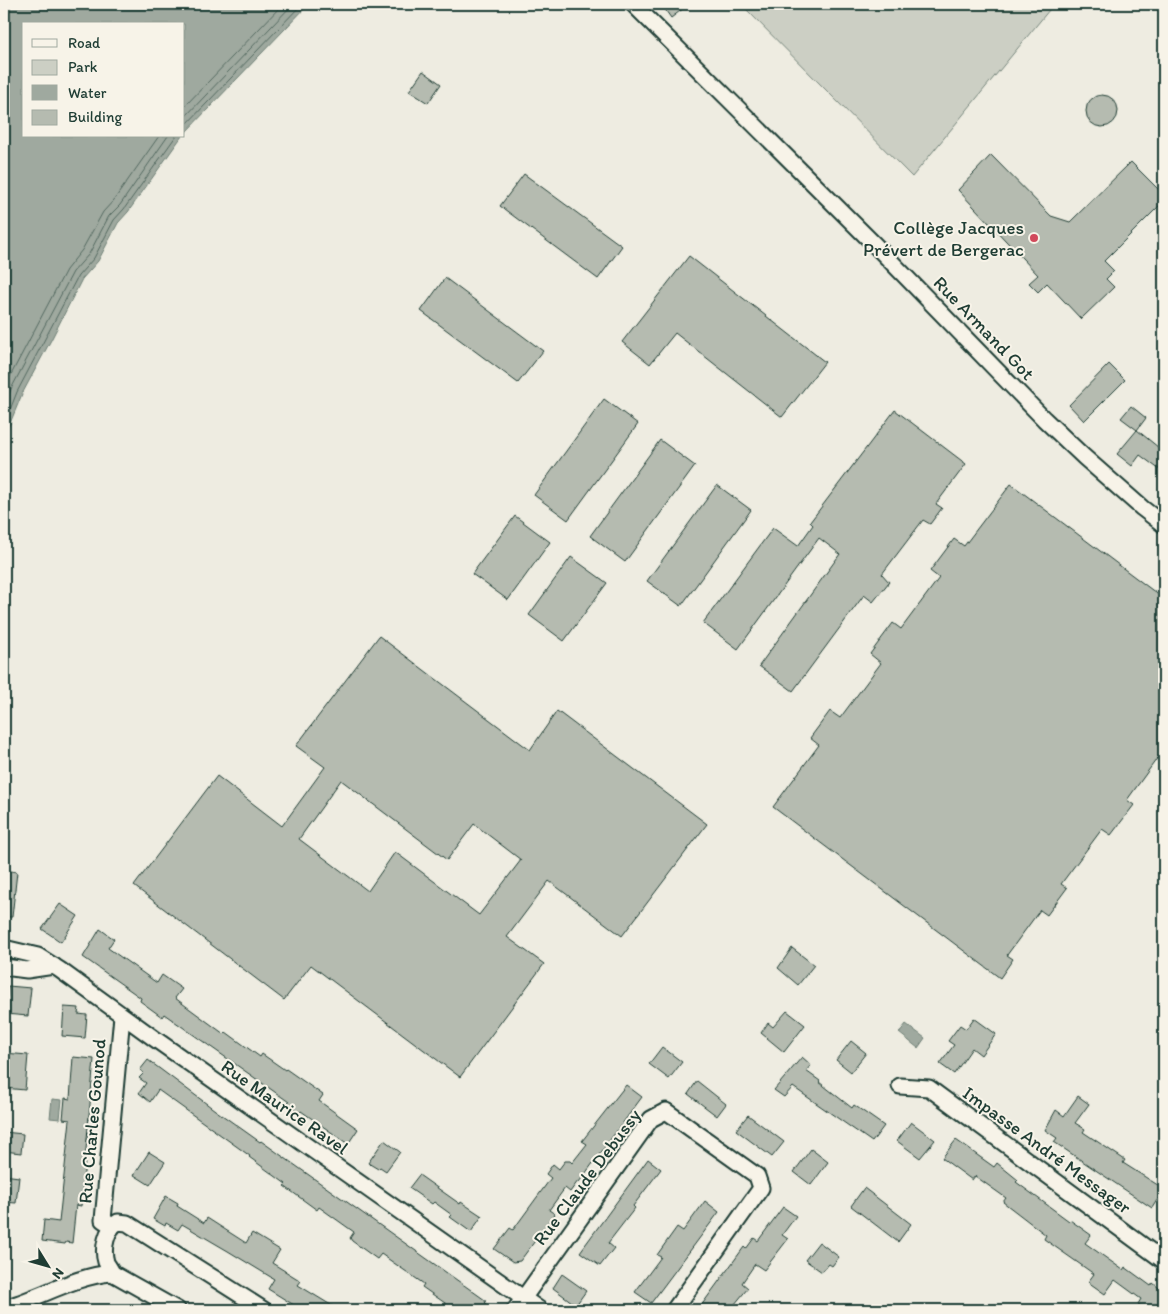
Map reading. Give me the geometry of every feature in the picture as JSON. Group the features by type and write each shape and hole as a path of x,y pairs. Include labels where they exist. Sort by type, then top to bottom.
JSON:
{"street":[{"name":"Rue Armand Got","path":"633,4 873,243 1044,419 1084,457 1164,525"},
{"name":"Rue Maurice Ravel","path":"4,948 38,956 54,966 518,1304 540,1310"},
{"path":"4,967 27,970 54,966"},
{"name":"Rue Charles Gounod","path":"112,1226 103,1220 122,1016"},
{"name":"Impasse André Messager","path":"900,1086 929,1088 1164,1261"},
{"name":"Rue Claude Debussy","path":"518,1304 651,1119 666,1111 757,1176 760,1188 674,1310"},
{"path":"178,1310 112,1273 106,1262 107,1236 112,1226 118,1222 127,1224 264,1310"},
{"path":"4,1308 19,1304 95,1274 112,1273"}],"green space":[{"path":"741,4 1054,4 912,177"}],"water":[{"path":"4,4 309,4 185,133 185,22 22,22 22,138 181,138 128,212 118,223 98,261 82,279 22,394 4,438"},
{"path":"906,1024 925,1038 918,1048 899,1033"},
{"path":"52,1099 62,1100 60,1119 50,1118"}],"building":[{"path":"661,4 689,4 671,18"},
{"path":"423,71 441,84 428,103 409,91"},
{"path":"1102,95 1114,99 1118,111 1114,123 1102,127 1090,123 1086,111 1090,99"},
{"name":"Collège Jacques Prévert de Bergerac","path":"991,155 1051,216 1070,222 1131,162 1164,195 1164,201 1104,261 1114,271 1106,279 1114,287 1081,319 1047,283 1038,292 1029,283 1038,275 958,190"},
{"path":"524,174 622,246 598,279 500,206"},
{"path":"689,256 825,362 782,417 675,333 650,364 622,342"},
{"path":"445,278 543,351 518,383 421,311"},
{"path":"1109,364 1125,380 1084,421 1069,405"},
{"path":"604,399 638,424 568,520 534,495"},
{"path":"1131,406 1146,418 1137,430 1121,418"},
{"path":"895,410 966,464 936,504 942,508 930,524 923,520 882,574 889,582 873,602 864,595 793,691 759,666 840,554 819,538 738,649 703,623 773,528 798,546 813,525 810,522"},
{"path":"1137,430 1164,452 1164,473 1140,455 1132,466 1117,454"},
{"path":"660,440 695,466 625,562 590,536"},
{"path":"1011,484 1164,599 1164,749 1127,800 1134,805 1111,835 1102,829 1061,884 1067,888 1047,915 1040,910 1007,955 1013,959 1000,978 773,807 819,745 810,738 830,711 840,718 881,663 870,654 893,623 901,629 939,578 930,571 954,539 964,546"},
{"path":"717,485 751,510 681,606 647,581"},
{"path":"515,516 550,542 508,600 472,574"},
{"path":"571,557 607,583 564,641 529,615"},
{"path":"379,636 530,750 557,711 707,824 622,936 549,881 507,937 544,964 460,1077 311,965 284,1000 134,886 217,776 282,826 325,767 296,746","holes":["341,780 447,860 474,824 521,860 479,915 395,852 368,891 299,839"]},
{"path":"4,870 17,872 12,917 4,917"},
{"path":"60,904 78,916 61,942 42,929"},
{"path":"100,929 114,939 108,948 157,983 162,975 182,989 175,998 224,1034 226,1032 260,1057 262,1054 323,1095 319,1101 358,1129 348,1144 301,1111 299,1113 288,1105 289,1102 164,1014 162,1017 140,1001 141,998 83,957"},
{"path":"792,948 814,965 798,985 778,968"},
{"path":"8,986 31,988 28,1016 5,1014"},
{"path":"64,1007 79,1008 78,1014 87,1015 85,1038 62,1036"},
{"path":"787,1011 805,1025 784,1052 761,1033 768,1023 773,1027"},
{"path":"974,1018 996,1034 981,1055 972,1048 954,1074 940,1064 954,1045 948,1041 960,1025 966,1029"},
{"path":"851,1041 866,1053 851,1072 836,1060"},
{"path":"662,1047 682,1062 669,1079 649,1064"},
{"path":"4,1053 28,1055 25,1090 4,1088"},
{"path":"73,1057 94,1059 81,1206 76,1205 72,1243 66,1242 65,1244 42,1241 44,1220 59,1222 70,1120 63,1119 65,1098 70,1099"},
{"path":"802,1057 811,1065 806,1071 819,1082 852,1108 854,1105 884,1126 872,1142 793,1087 784,1097 774,1090"},
{"path":"148,1060 215,1110 485,1300 487,1310 455,1310 422,1287 424,1284 381,1254 377,1259 352,1241 350,1238 354,1232 319,1207 317,1210 284,1186 286,1184 250,1156 158,1090 150,1102 139,1093 146,1083 139,1078 144,1073 140,1070"},
{"path":"697,1081 726,1104 717,1116 688,1094"},
{"path":"626,1085 642,1097 579,1182 570,1192 565,1188 549,1210 555,1214 520,1261 513,1262 494,1249 510,1228 513,1230 551,1178 546,1174 553,1164 559,1169 565,1161 572,1163 587,1144 582,1141"},
{"path":"1078,1096 1089,1104 1075,1123 1085,1129 1083,1132 1125,1160 1123,1163 1164,1189 1152,1208 1054,1142 1057,1138 1045,1130 1056,1110 1064,1116"},
{"path":"748,1115 784,1142 772,1157 736,1130"},
{"path":"911,1122 935,1140 920,1158 897,1141"},
{"path":"4,1132 23,1134 21,1153 4,1151"},
{"path":"384,1140 400,1152 386,1171 368,1163"},
{"path":"956,1140 994,1167 997,1163 1018,1180 1016,1182 1091,1235 1085,1243 1123,1270 1125,1267 1151,1286 1153,1283 1164,1292 1164,1310 1147,1310 1138,1304 1141,1299 1115,1280 1105,1294 1088,1282 1094,1274 1044,1239 1046,1235 1003,1202 1006,1198 975,1176 972,1180 942,1158"},
{"path":"811,1149 828,1162 811,1185 794,1172"},
{"path":"149,1152 165,1162 150,1185 134,1175"},
{"path":"648,1159 661,1169 633,1206 635,1208 608,1243 614,1248 600,1266 580,1252"},
{"path":"4,1175 19,1177 16,1203 4,1202"},
{"path":"419,1175 460,1204 461,1202 482,1216 471,1232 450,1217 452,1215 434,1202 432,1204 409,1188"},
{"path":"864,1188 911,1224 898,1242 851,1206"},
{"path":"166,1196 178,1203 177,1206 204,1223 207,1218 246,1243 252,1233 280,1250 272,1263 301,1281 298,1285 339,1310 302,1310 268,1289 274,1279 182,1224 178,1230 166,1223 165,1226 153,1219"},
{"path":"705,1201 719,1212 651,1303 635,1292 661,1257 657,1255 677,1227 683,1231"},
{"path":"783,1207 796,1216 782,1235 788,1239 764,1270 755,1264 742,1283 748,1288 730,1310 698,1310 744,1247 746,1249 754,1238 758,1241"},
{"path":"819,1242 839,1257 832,1266 829,1264 822,1272 805,1260"},
{"path":"562,1274 586,1291 576,1305 553,1288"}],"place":[{"name":"Collège Jacques Prévert de Bergerac","path":"1034,238"}]}
